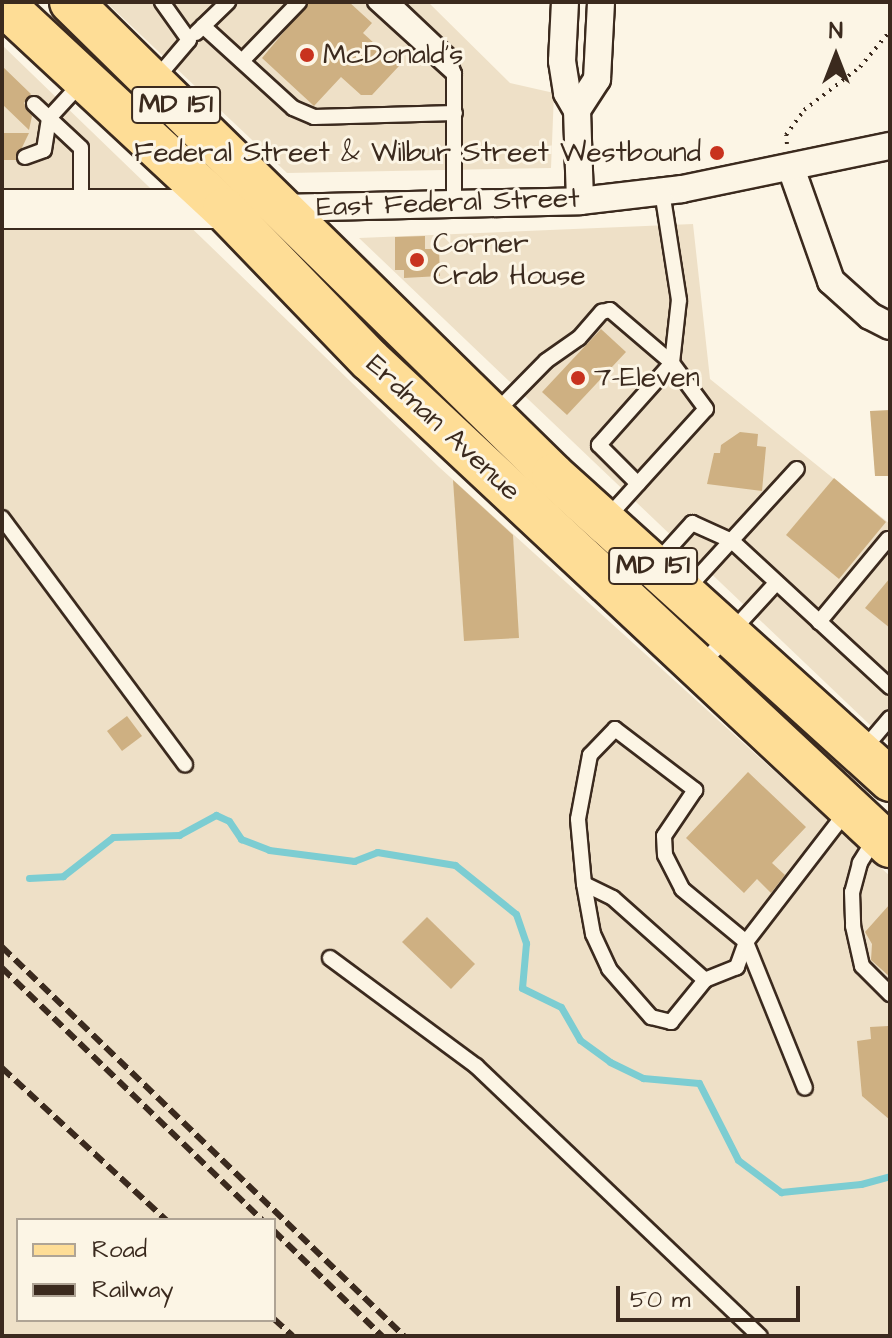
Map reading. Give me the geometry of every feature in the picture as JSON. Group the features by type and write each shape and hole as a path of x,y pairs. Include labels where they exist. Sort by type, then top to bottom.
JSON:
{"main road":[{"name":"Erdman Avenue","path":"71,2 604,521 875,767"},
{"name":"Erdman Avenue","path":"2,3 224,209 370,360 872,830"}],"street":[{"path":"565,2 562,61 567,93 577,110 580,201"},
{"path":"577,110 597,79 601,2"},
{"name":"East Federal Street","path":"2,209 224,209 580,201 662,191 791,168 890,146"},
{"path":"791,168 831,281 870,316 890,326"}],"lane":[{"path":"162,2 189,40"},
{"path":"153,82 189,40 228,2"},
{"path":"242,61 299,2"},
{"path":"375,2 454,74"},
{"path":"392,2 447,54 454,74 454,204"},
{"path":"203,26 293,108 314,117 455,113"},
{"path":"26,150 44,150 49,118 85,79"},
{"path":"34,104 81,148 81,209"},
{"path":"31,123 46,134"},
{"path":"638,484 599,445 672,363 679,300 662,191"},
{"path":"494,414 602,312 610,310 672,363 706,409 604,521"},
{"path":"683,593 797,469"},
{"path":"2,518 185,764"},
{"path":"653,566 692,523 732,541 890,687"},
{"path":"819,622 888,539"},
{"path":"700,666 776,583"},
{"path":"875,767 890,718"},
{"path":"805,1088 746,942 682,889 665,855 664,836 695,790 615,729 590,755 578,819 584,884 593,934 609,969 651,1017 671,1022 705,980 737,967 746,942 872,830"},
{"path":"872,830 852,892 853,926 862,966 890,994"},
{"path":"584,884 613,898 705,980"},
{"path":"330,958 476,1066 760,1336"}],"path":[{"path":"791,168 786,135 804,110 860,67 890,31"}],"shaded area":[{"path":"106,2 428,2 510,83 554,93 551,168 287,173"},
{"path":"2,45 439,467 890,876 890,1336 2,1336"},
{"path":"693,224 710,379 890,524 890,744 359,238"}],"building":[{"name":"McDonald's","path":"309,2 349,2 372,23 363,33 399,66 372,95 361,95 341,77 314,106 262,58"},
{"path":"2,66 31,94 24,103 32,116 29,130 2,104"},
{"path":"2,133 29,133 16,160 2,160"},
{"name":"Corner Crab House","path":"425,236 425,249 439,249 440,276 404,278 404,270 395,270 395,237"},
{"name":"7-Eleven","path":"601,329 626,352 567,415 542,392"},
{"path":"890,410 890,476 875,476 870,411"},
{"path":"740,432 758,434 757,446 766,447 762,491 707,484 714,453 720,453 721,445"},
{"path":"834,478 886,522 839,579 786,535"},
{"path":"453,480 513,535 519,638 464,641"},
{"path":"890,578 890,628 865,608"},
{"path":"127,716 142,736 122,751 107,731"},
{"path":"748,772 806,827 772,863 785,875 771,893 757,879 744,893 686,838"},
{"path":"890,904 890,977 871,960 872,944 865,932"},
{"path":"427,917 475,964 451,989 402,942"},
{"path":"888,1026 890,1120 862,1096 857,1041 871,1039 870,1027"}],"waterway":[{"path":"29,878 63,876 113,837 179,835 216,815 229,821 241,839 269,850 354,861 377,852 455,865 516,914 526,943 522,988 561,1007 580,1040 610,1062 643,1078 699,1083 738,1160 781,1192 861,1184 890,1176"}],"railway":[{"path":"2,947 404,1336"},
{"path":"2,968 260,1218"},
{"path":"2,1068 164,1218"},
{"path":"276,1233 382,1336"},
{"path":"276,1321 293,1336"}],"place":[{"name":"McDonald's","path":"307,55"},
{"name":"Federal Street & Wilbur Street Westbound","path":"717,153"},
{"name":"Corner Crab House","path":"417,260"},
{"name":"7-Eleven","path":"578,378"}]}
